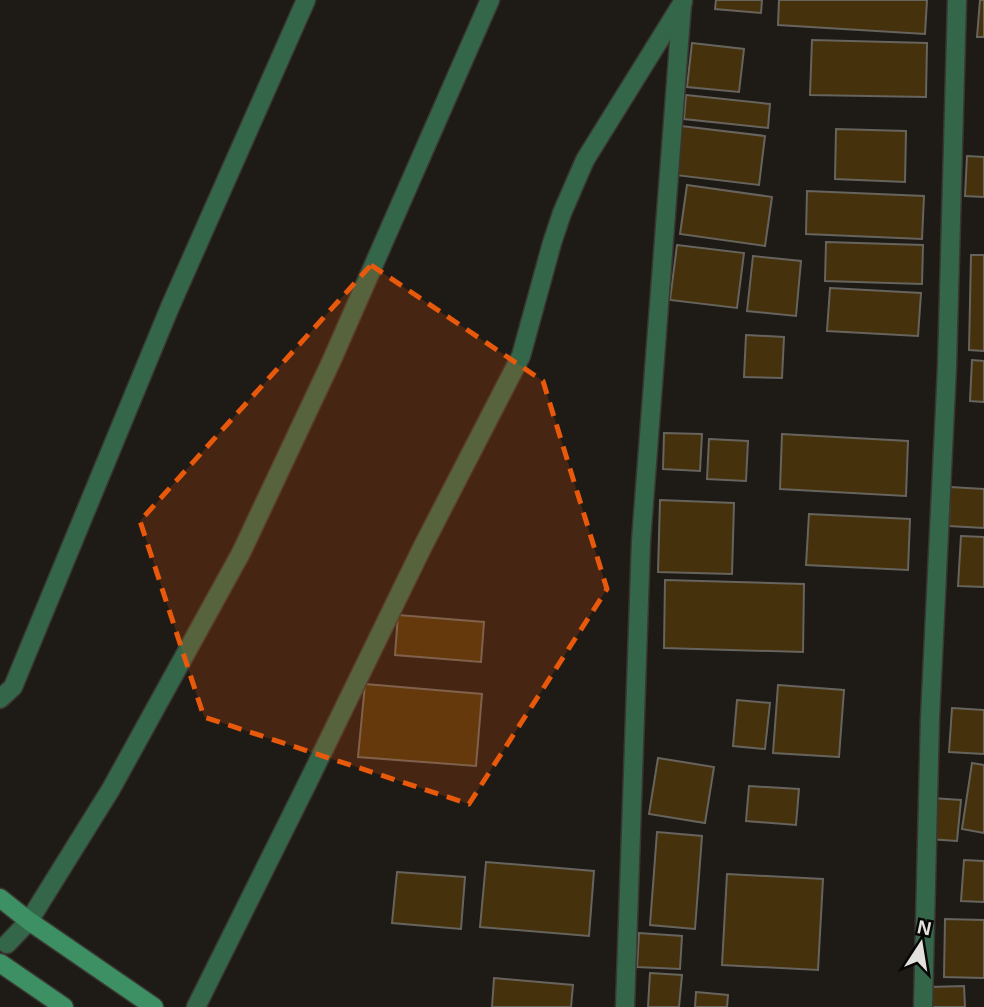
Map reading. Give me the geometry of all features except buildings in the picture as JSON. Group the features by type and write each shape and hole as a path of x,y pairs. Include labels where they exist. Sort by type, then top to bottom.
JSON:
{"street":[{"path":"0,699 13,687 170,307 306,0"},
{"path":"7,944 29,921 111,789 241,553 331,362 490,0"},
{"path":"923,1007 930,718 947,353 957,0"},
{"path":"196,1007 424,546 522,356 552,243 585,160 683,1"},
{"path":"625,1007 641,541 683,1"},
{"path":"0,898 154,1007"},
{"path":"0,963 64,1007"}],"highlighted area":[{"path":"371,265 543,381 607,589 469,804 204,717 140,521"}]}
